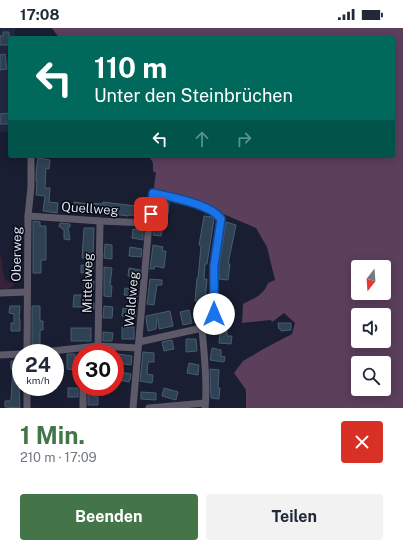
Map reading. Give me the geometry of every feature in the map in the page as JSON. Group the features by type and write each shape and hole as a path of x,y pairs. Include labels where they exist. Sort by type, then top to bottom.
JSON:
{"street":[{"name":"Oberweg","path":"27,344 28,216 31,187 30,158"},
{"name":"Waldweg","path":"133,408 153,193 205,207 221,219 214,266 214,326 202,328"},
{"name":"Quellweg","path":"28,216 150,223"},
{"name":"Mittelweg","path":"98,344 100,221"},
{"path":"0,293 28,292"},
{"path":"124,345 139,345 202,328 205,362 205,405 149,408"},
{"path":"0,355 12,354"},
{"path":"27,396 27,408"},
{"path":"83,396 83,408"}],"shaded area":[{"path":"0,28 15,28 15,36 8,36 8,132 0,132"},
{"path":"52,28 403,28 403,408 246,408 246,390 234,373 243,361 292,334 295,323 284,313 272,322 271,320 242,323 243,304 258,296 264,291 268,283 275,280 267,247 256,228 221,213 219,215 155,190 154,186 156,173 153,171 153,163 150,158 395,158 395,36 58,36"},
{"path":"0,251 4,278 8,282 15,284 8,289 0,288"}],"building":[{"path":"3,32 9,32 8,45 0,45 0,36 3,36"},
{"path":"5,54 7,69 0,70 0,55"},
{"path":"8,113 8,124 0,124 0,114"},
{"path":"38,158 50,160 49,169 46,168 45,188 50,188 49,202 58,203 57,213 43,211 45,196 36,195 36,172"},
{"path":"158,201 169,203 168,214 156,212"},
{"path":"74,202 103,204 103,202 136,206 136,202 147,203 145,216 128,216 98,212 73,211"},
{"path":"204,216 212,217 214,219 207,264 205,264 204,279 207,279 205,302 195,301 201,246 199,245"},
{"path":"33,221 40,222 40,226 46,226 46,260 41,260 41,273 33,273"},
{"path":"226,222 236,225 228,264 230,264 228,280 219,279 219,266"},
{"path":"60,223 70,224 70,227 68,227 70,240 64,239 64,229 59,227"},
{"path":"154,224 163,225 161,236 153,235"},
{"path":"84,228 94,228 93,258 82,258"},
{"path":"133,229 143,231 143,240 132,238"},
{"path":"105,244 112,245 112,259 104,258"},
{"path":"153,245 163,247 162,251 166,251 164,268 155,266 154,269 150,269"},
{"path":"130,247 142,249 141,257 129,256"},
{"path":"81,265 93,266 93,290 84,290 85,273 81,273"},
{"path":"104,267 112,268 110,286 112,286 111,297 104,296"},
{"path":"129,268 140,270 139,277 128,276"},
{"path":"150,279 162,280 162,285 157,285 154,305 147,304"},
{"path":"125,288 137,290 137,297 124,295"},
{"path":"74,295 87,295 87,303 94,303 94,309 87,309 87,307 73,307"},
{"path":"10,306 20,306 20,331 11,331 11,323 14,323 14,314 9,313"},
{"path":"32,306 40,306 40,321 43,321 43,330 40,330 40,344 32,344"},
{"path":"104,306 113,307 112,318 103,318"},
{"path":"208,307 208,319 198,319 198,309"},
{"path":"220,307 231,308 230,318 219,317"},
{"path":"123,308 136,310 135,317 122,316"},
{"path":"189,310 192,323 183,325 180,312"},
{"path":"170,311 173,326 159,329 157,319 156,329 148,331 146,316"},
{"path":"278,323 291,323 291,330 281,331"},
{"path":"122,327 134,327 134,339 122,339"},
{"path":"71,328 91,328 91,341 71,341"},
{"path":"220,331 227,331 227,336 232,336 231,344 219,343"},
{"path":"103,332 113,333 112,341 103,341"},
{"path":"186,339 196,339 197,351 186,352"},
{"path":"172,340 174,349 164,351 162,342"},
{"path":"212,348 221,350 221,356 225,357 224,362 210,360"},
{"path":"143,352 154,353 154,362 148,362 147,374 153,375 152,383 140,381"},
{"path":"67,354 72,354 72,369 67,369"},
{"path":"124,355 132,356 131,365 124,364"},
{"path":"189,363 199,365 198,375 187,373"},
{"path":"210,369 219,370 219,399 211,398"},
{"path":"124,373 131,374 129,382 124,381"},
{"path":"12,384 12,396 19,396 20,408 5,407 5,401 11,400"},
{"path":"68,388 72,388 72,396 78,396 78,397 68,397"},
{"path":"164,388 178,392 176,400 162,396"},
{"path":"141,392 156,393 156,400 141,399"},
{"path":"88,396 98,397 98,405 88,405"}],"route":[{"path":"151,214 153,193 205,207 221,219 214,266 214,314"}]}
